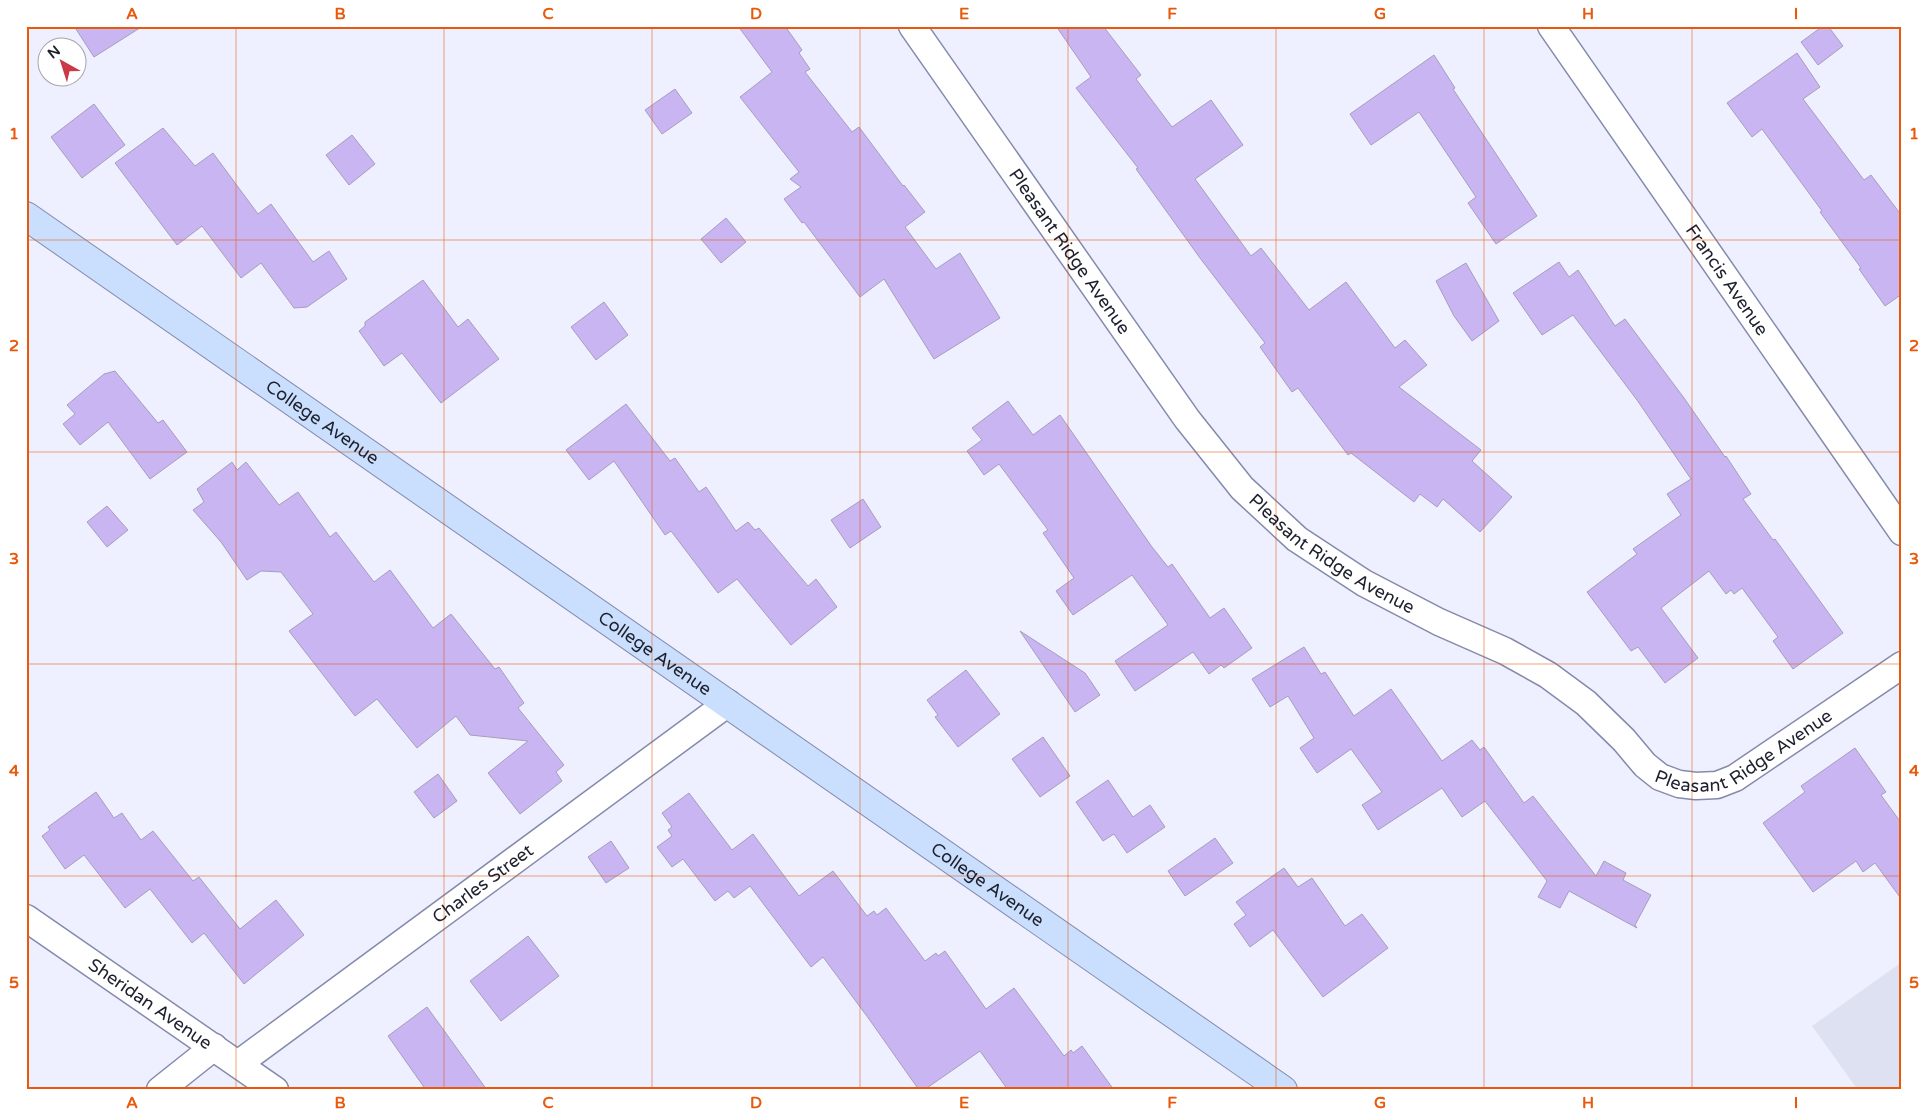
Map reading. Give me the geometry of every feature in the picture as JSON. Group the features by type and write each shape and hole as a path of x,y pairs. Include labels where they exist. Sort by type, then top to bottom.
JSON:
{"main road":[{"name":"College Avenue","path":"26,216 1283,1090"}],"street":[{"name":"Pleasant Ridge Avenue","path":"912,26 1187,418 1242,488 1298,539 1364,583 1438,622 1505,651 1548,675 1586,703 1624,740 1645,765 1660,777 1679,784 1696,786 1717,786 1735,778 1902,665"},
{"name":"Francis Avenue","path":"1551,26 1902,532"},
{"name":"Charles Street","path":"238,1064 728,703"},
{"name":"Sheridan Avenue","path":"26,918 274,1090"},
{"path":"160,1090 214,1047"}],"shaded area":[{"path":"1902,962 1902,1090 1858,1090 1812,1026"}],"building":[{"path":"74,26 143,26 94,57 88,48 88,38 82,38"},
{"path":"738,26 785,26 802,50 799,53 810,69 805,72 852,132 859,127 925,212 905,227 936,269 960,253 1000,318 934,359 884,279 860,297 804,222 802,223 784,199 801,187 790,179 799,172 740,97 772,72"},
{"path":"1056,26 1103,26 1141,75 1136,79 1172,127 1211,100 1243,145 1195,179 1251,256 1261,248 1309,310 1346,282 1395,348 1405,340 1427,365 1399,387 1481,450 1472,461 1512,497 1480,532 1443,499 1437,507 1420,494 1414,502 1351,453 1348,455 1298,388 1292,392 1260,347 1265,343 1200,258 1136,169 1138,168 1076,88 1091,77"},
{"path":"1823,26 1828,26 1843,46 1818,65 1801,42"},
{"path":"1797,53 1820,87 1803,99 1864,180 1871,175 1902,216 1902,294 1885,306 1859,269 1861,268 1820,212 1822,211 1762,129 1752,137 1727,103"},
{"path":"1434,55 1455,88 1453,89 1537,216 1496,244 1468,203 1476,197 1419,112 1371,145 1350,114"},
{"path":"675,89 692,113 662,134 645,110"},
{"path":"94,104 125,145 82,178 51,137"},
{"path":"163,128 195,166 213,153 258,214 271,204 313,262 329,251 347,279 307,307 294,308 261,263 241,278 202,226 177,245 115,163"},
{"path":"352,135 375,164 349,185 326,155"},
{"path":"726,218 746,242 721,263 701,239"},
{"path":"1559,262 1569,277 1578,270 1615,326 1625,319 1726,456 1751,494 1743,499 1773,540 1775,539 1843,633 1793,669 1773,641 1778,637 1742,588 1734,594 1731,590 1726,594 1709,571 1661,608 1698,658 1665,683 1638,647 1631,651 1587,592 1637,554 1633,549 1681,515 1667,494 1691,479 1637,400 1573,315 1542,335 1513,293"},
{"path":"1466,263 1499,321 1472,341 1454,316 1436,281"},
{"path":"423,280 458,327 468,319 499,359 441,403 402,353 384,366 359,331 365,326 365,322"},
{"path":"604,302 628,335 596,360 571,327"},
{"path":"115,371 158,423 163,420 187,452 150,479 108,422 80,445 63,424 75,414 67,405 104,374"},
{"path":"1008,401 1033,435 1060,415 1152,547 1168,567 1172,564 1210,618 1224,608 1252,648 1224,668 1221,665 1209,674 1193,652 1135,691 1115,661 1168,625 1132,575 1073,615 1056,591 1074,578 1043,533 1048,530 999,464 984,475 967,451 982,440 972,428"},
{"path":"626,404 670,461 675,458 699,492 706,487 736,531 748,522 755,530 759,528 808,586 816,579 837,607 791,645 737,579 718,593 671,531 665,535 614,461 589,480 566,450"},
{"path":"232,462 237,470 246,462 279,505 298,492 330,537 336,532 374,582 390,570 433,628 451,614 495,669 499,667 524,703 518,708 564,765 556,772 562,781 520,814 488,773 528,741 470,735 456,716 417,748 377,699 355,716 289,631 313,614 281,572 261,571 247,580 221,542 193,510 204,502 197,489"},
{"path":"863,499 881,527 850,548 831,520"},
{"path":"107,506 128,530 107,547 87,522"},
{"path":"1020,631 1085,673 1100,695 1075,712"},
{"path":"1304,647 1321,674 1325,672 1354,716 1391,689 1442,761 1472,740 1480,750 1484,747 1524,803 1533,796 1596,876 1604,861 1626,873 1623,880 1651,895 1635,925 1637,928 1569,891 1560,908 1538,897 1547,881 1485,801 1462,817 1442,788 1378,830 1362,805 1382,792 1351,749 1317,773 1300,748 1314,738 1288,696 1270,707 1252,679"},
{"path":"966,670 1000,714 958,747 935,717 938,715 927,700"},
{"path":"1043,737 1070,776 1040,797 1012,759"},
{"path":"1855,748 1886,792 1881,795 1902,824 1902,900 1875,863 1863,872 1856,861 1813,892 1763,823 1805,792 1801,786"},
{"path":"438,774 457,801 434,818 414,792"},
{"path":"1108,780 1133,817 1150,805 1165,827 1127,853 1114,834 1103,841 1076,802"},
{"path":"96,792 114,818 122,813 141,840 153,831 193,881 199,877 240,929 276,900 304,935 244,984 204,933 192,943 150,889 125,908 84,855 65,869 42,836 50,830 48,827"},
{"path":"689,793 732,850 753,834 799,896 833,871 867,916 874,911 877,915 886,908 925,961 936,953 938,956 945,951 986,1009 1014,988 1064,1056 1071,1050 1073,1053 1082,1046 1114,1090 1008,1090 980,1051 924,1090 919,1090 823,957 811,967 750,886 734,898 728,891 715,901 683,859 672,867 657,847 672,836 668,830 672,827 662,813"},
{"path":"1215,838 1233,863 1185,896 1168,871"},
{"path":"611,841 629,868 606,883 588,857"},
{"path":"1284,868 1298,887 1312,878 1345,926 1362,914 1388,948 1323,997 1273,930 1250,947 1234,924 1246,915 1236,902"},
{"path":"528,936 559,976 501,1021 470,981"},
{"path":"427,1007 487,1090 426,1090 388,1036"}]}
